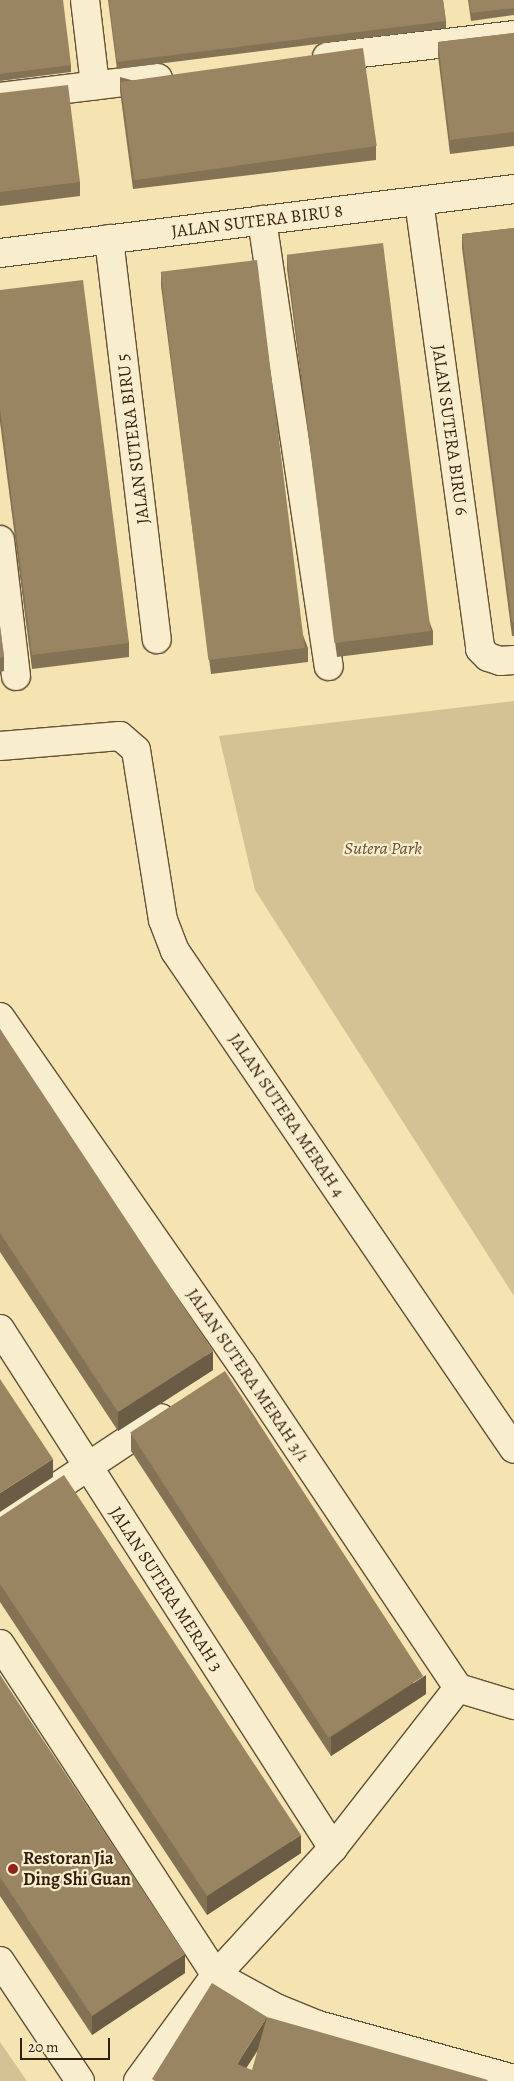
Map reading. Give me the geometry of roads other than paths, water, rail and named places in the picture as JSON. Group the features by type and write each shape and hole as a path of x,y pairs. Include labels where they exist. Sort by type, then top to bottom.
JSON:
{"street":[{"path":"85,0 95,85"},
{"path":"300,61 514,35"},
{"path":"0,97 183,74"},
{"name":"JALAN SUTERA BIRU 8","path":"0,253 514,189"},
{"name":"JALAN SUTERA BIRU 6","path":"419,201 480,649 501,659"},
{"path":"262,220 329,666"},
{"name":"JALAN SUTERA BIRU 5","path":"109,239 156,639"},
{"path":"0,540 16,676"},
{"name":"JALAN SUTERA MERAH 4","path":"0,746 120,736 136,750 163,920 175,951 514,1449"},
{"name":"JALAN SUTERA MERAH 3/1","path":"0,1018 242,1365 458,1688"},
{"name":"JALAN SUTERA MERAH 3","path":"0,1329 333,1848"},
{"path":"218,1381 242,1365"},
{"path":"0,1525 185,1402"},
{"path":"0,1644 216,1975 276,2008 318,2025 514,2079"},
{"path":"138,2081 216,1975 333,1848 458,1688 514,1705"},
{"path":"0,1960 80,2081"}],"place":[{"name":"Restoran Jia Ding Shi Guan","path":"13,1869"}],"park label":[{"name":"Sutera Park","path":"383,848"}]}
